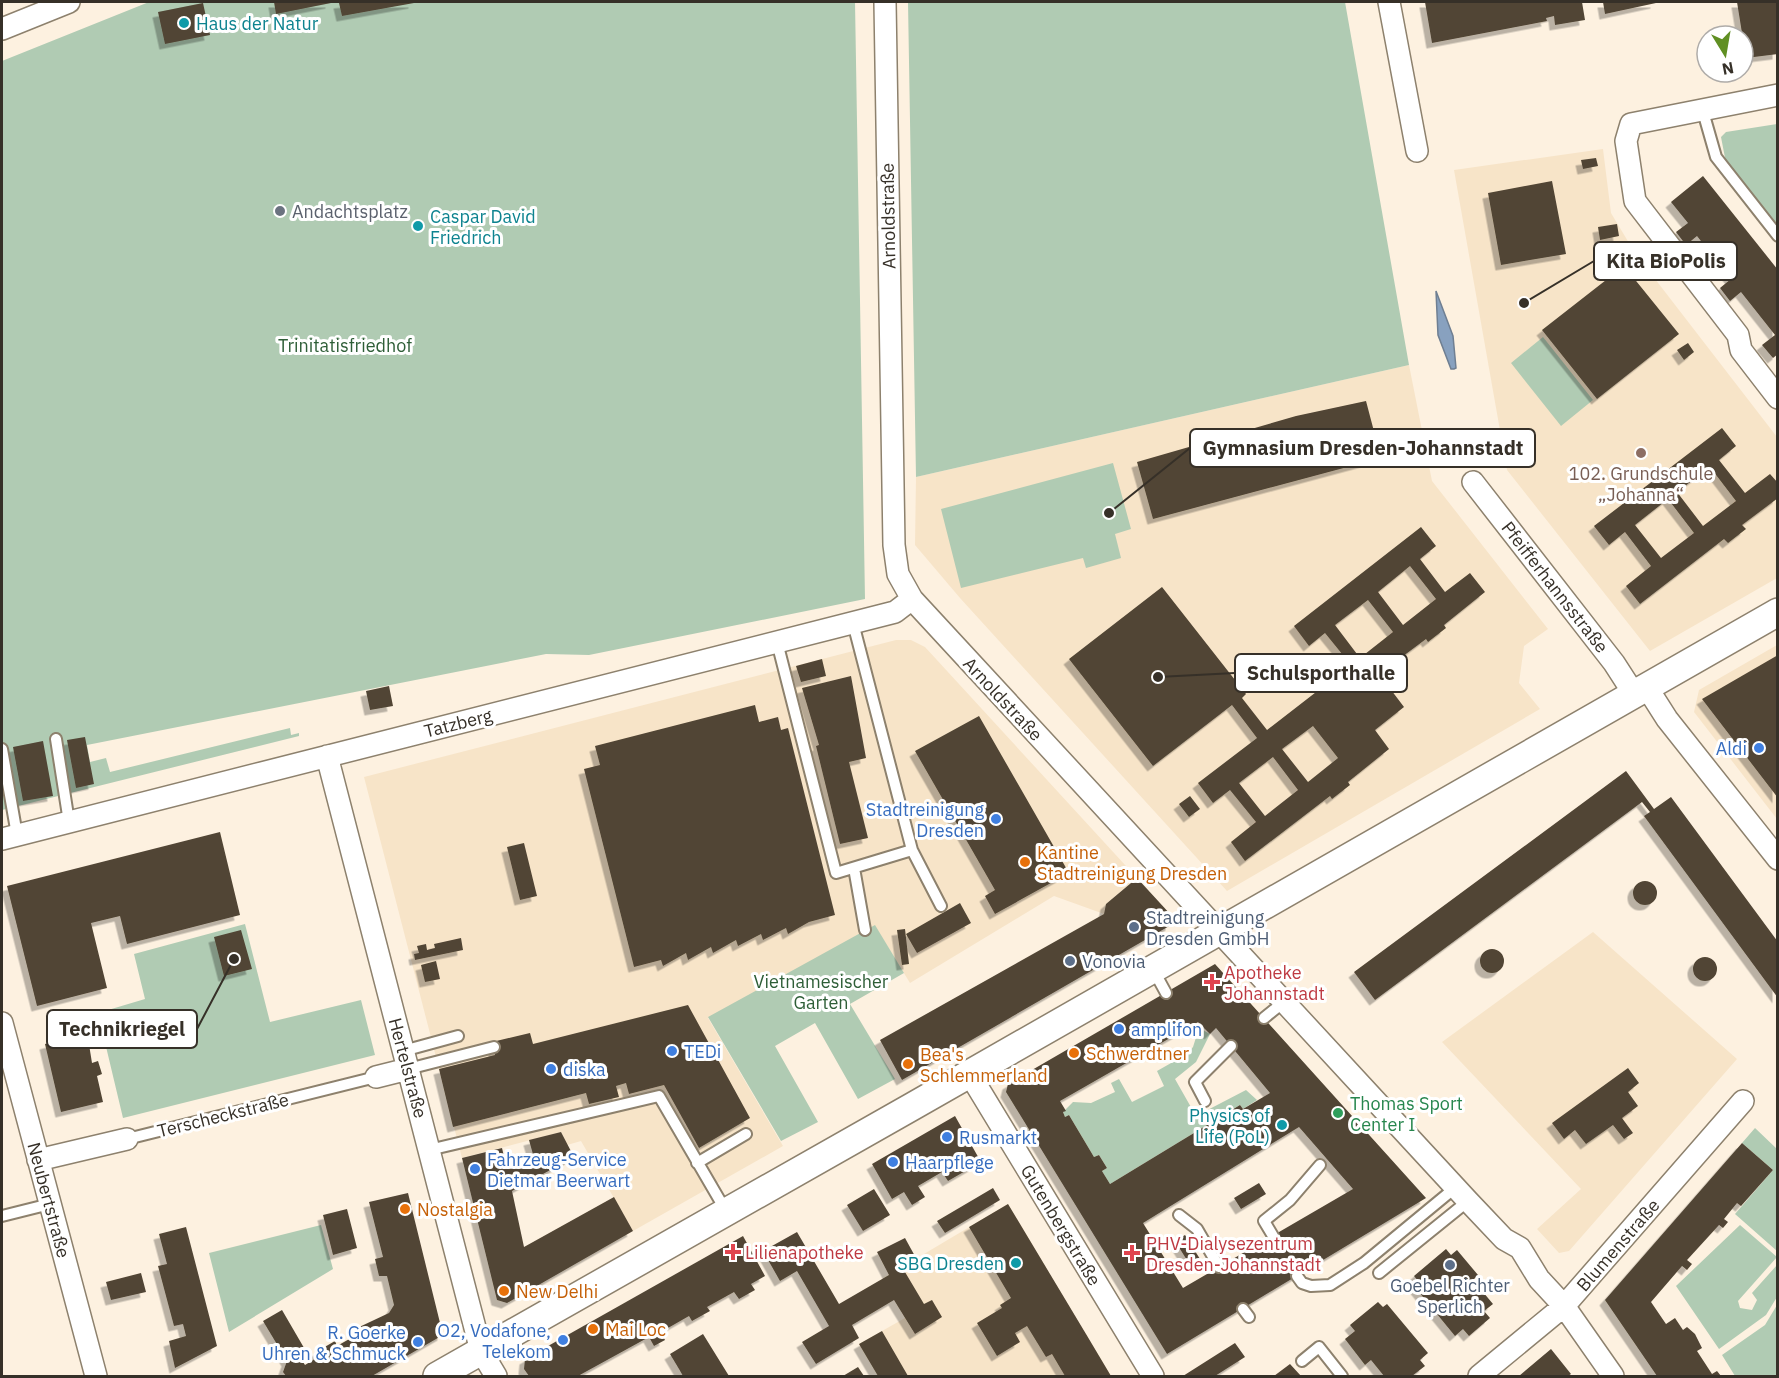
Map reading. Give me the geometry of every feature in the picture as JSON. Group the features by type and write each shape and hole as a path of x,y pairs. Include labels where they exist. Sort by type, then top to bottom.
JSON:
{"street":[{"path":"2,29 69,2"},
{"name":"Arnoldstraße","path":"885,2 894,545 898,574 912,599 1504,1239 1510,1257 1539,1279 1564,1306 1613,1377"},
{"path":"1389,2 1417,151"},
{"path":"1778,95 1702,108 1631,124 1626,141 1635,201 1738,335 1742,350 1778,398"},
{"name":"Pfeifferhannsstraße","path":"1473,482 1614,663 1667,719 1778,859"},
{"name":"Tatzberg","path":"9,837 895,612 912,599"},
{"path":"438,1377 969,1073 1160,982 1220,932 1778,612"},
{"name":"Hertelstraße","path":"327,756 481,1351 496,1377"},
{"name":"Neubertstraße","path":"2,1023 96,1377"},
{"name":"Terscheckstraße","path":"376,1077 405,1060"},
{"name":"Gutenbergstraße","path":"969,1073 1153,1377"},
{"name":"Blumenstraße","path":"1479,1377 1564,1306 1743,1101"},
{"name":"Terscheckstraße","path":"38,1161 127,1138"}],"lane":[{"path":"1702,108 1716,157 1778,236"},
{"path":"853,622 912,850 941,906"},
{"path":"777,642 836,873 912,850"},
{"path":"56,739 69,822"},
{"path":"2,749 9,837"},
{"path":"854,868 865,930"},
{"path":"1264,1018 1285,1001"},
{"path":"405,1060 458,1036"},
{"path":"1205,1101 1195,1082 1232,1046"},
{"path":"405,1060 494,1047"},
{"name":"Terscheckstraße","path":"127,1138 376,1077"},
{"path":"429,1149 659,1096 726,1212"},
{"path":"697,1163 746,1134"},
{"path":"1273,1236 1264,1221 1290,1200 1320,1165"},
{"path":"1379,1273 1462,1194"},
{"path":"1297,1276 1302,1283 1311,1286 1330,1286 1462,1194"},
{"path":"2,1216 50,1204"},
{"path":"1179,1215 1197,1229 1219,1267"},
{"path":"1302,1361 1319,1347 1342,1377"}],"shaded area":[{"name":"102. Grundschule „Johanna“","path":"1603,149 1611,213 1635,253 1777,437 1777,578 1650,651 1507,470 1454,170"},
{"path":"1409,365 1432,481 1548,629 1524,646 1519,683 1540,709 1227,891 960,598 915,545 916,477"},
{"name":"Stadtreinigung Dresden","path":"896,640 911,640 925,647 1137,878 1106,904 1104,914 1054,896 910,983 875,926 708,1018 783,1146 633,1231 581,1141 567,1145 561,1132 462,1158 364,777"},
{"name":"Aldi","path":"1777,645 1777,819 1694,712 1699,690"},
{"path":"1593,932 1737,1059 1569,1251 1559,1253 1537,1229 1581,1189 1442,1042"},
{"path":"1008,1204 1111,1376 878,1376 859,1344 905,1318 882,1279"}],"green space":[{"name":"Trinitatisfriedhof","path":"149,2 855,2 865,599 589,655 546,654 87,745 90,762 106,758 110,772 290,728 291,735 299,733 299,736 2,810 2,61"},
{"path":"908,2 1345,2 1409,365 916,477"},
{"path":"1777,124 1777,229 1726,163 1721,137 1726,132"},
{"path":"1543,337 1593,400 1561,426 1511,363"},
{"path":"1113,463 1131,529 1115,534 1121,558 1086,568 1083,558 961,588 941,509"},
{"path":"245,924 270,1022 361,1000 375,1055 123,1118 98,1013 145,999 134,954"},
{"name":"Vietnamesischer Garten","path":"875,925 904,973 850,1004 895,1079 858,1099 815,1023 775,1046 818,1122 781,1141 708,1017"},
{"path":"1199,1028 1210,1034 1196,1062 1175,1079 1196,1116 1246,1090 1257,1100 1243,1109 1240,1105 1110,1184 1102,1171 1107,1168 1099,1155 1094,1157 1069,1115 1065,1117 1063,1112 1073,1102 1091,1103 1115,1092 1111,1083 1119,1079 1132,1102 1164,1086 1157,1071 1187,1054 1193,1047"},
{"path":"1755,1128 1777,1149 1777,1251 1735,1214 1773,1170 1742,1143"},
{"path":"321,1225 333,1269 229,1332 209,1253"},
{"path":"1740,1225 1777,1257 1738,1301 1740,1308 1752,1310 1757,1300 1752,1293 1777,1265 1777,1297 1766,1315 1719,1349 1676,1286"},
{"path":"1777,1305 1777,1376 1735,1376 1722,1355 1765,1325"}],"water":[{"path":"1436,291 1453,336 1456,368 1454,369 1451,369 1438,335"}],"building":[{"path":"274,2 331,2 331,3 276,14"},
{"path":"1425,2 1582,2 1585,20 1555,25 1554,16 1546,18 1547,21 1432,43"},
{"path":"1603,2 1656,2 1656,3 1605,14"},
{"path":"1737,2 1778,2 1778,54 1755,57 1755,24 1741,24"},
{"name":"Haus der Natur","path":"203,3 210,35 165,44 158,12"},
{"path":"339,3 414,3 342,16"},
{"path":"1596,158 1598,166 1583,169 1581,160"},
{"path":"1703,176 1778,270 1778,354 1773,358 1762,345 1775,335 1741,292 1730,301 1720,288 1731,279 1697,236 1686,245 1676,232 1688,223 1671,202"},
{"path":"1552,181 1566,254 1501,265 1488,193"},
{"path":"1617,224 1619,236 1600,240 1598,227"},
{"path":"1624,266 1679,334 1597,399 1542,330"},
{"path":"1688,343 1694,352 1684,360 1677,350"},
{"path":"1366,401 1381,458 1153,519 1137,462 1296,416"},
{"path":"1722,428 1736,446 1719,460 1745,493 1770,474 1778,483 1778,498 1742,525 1746,529 1728,543 1724,539 1640,604 1626,586 1651,566 1625,532 1609,545 1594,526","holes":["1710,467 1736,501 1703,526 1677,492","1668,499 1694,533 1661,558 1635,525"]},
{"path":"1421,527 1436,546 1420,559 1445,592 1470,573 1485,592 1444,625 1446,628 1428,642 1426,639 1379,674 1404,707 1375,730 1389,749 1348,782 1350,785 1332,799 1330,796 1245,861 1231,842 1256,822 1230,790 1213,803 1198,783 1257,738 1232,705 1153,766 1069,659 1162,587 1246,694 1242,698 1267,730 1351,665 1325,633 1309,646 1294,626","holes":["1410,566 1436,599 1403,625 1378,592","1368,600 1393,632 1360,658 1335,625","1313,726 1338,758 1308,782 1282,749","1273,757 1298,790 1265,816 1239,783"]},
{"name":"Aldi","path":"1778,655 1778,798 1702,699"},
{"path":"822,659 826,676 801,682 796,666"},
{"path":"851,676 866,758 849,762 868,838 840,844 816,746 819,745 802,688"},
{"path":"389,686 393,706 370,710 366,691"},
{"path":"755,705 759,722 778,717 781,730 788,728 835,915 809,922 788,934 786,928 763,940 761,934 738,946 736,940 713,953 711,947 688,960 686,953 663,966 661,960 634,967 584,769 600,765 595,746"},
{"path":"979,716 1069,873 995,914 985,896 995,890 915,751"},
{"path":"85,737 94,784 76,788 67,740"},
{"path":"43,741 53,796 23,801 13,747"},
{"path":"1626,771 1654,809 1671,797 1778,942 1778,998 1644,816 1650,812 1642,802 1375,1000 1354,972"},
{"path":"1190,796 1200,809 1189,817 1179,804"},
{"path":"220,832 240,915 127,944 120,916 91,923 107,988 37,1006 7,886"},
{"path":"524,843 537,896 520,900 507,847"},
{"path":"1137,878 1171,915 1171,925 902,1080 880,1040 1104,914 1106,904"},
{"path":"1645,881 1654,884 1657,893 1654,902 1645,905 1636,902 1633,893 1636,884"},
{"path":"960,903 971,923 917,953 906,934"},
{"path":"905,929 909,964 902,965 897,930"},
{"path":"241,930 252,969 224,976 214,937"},
{"path":"461,938 463,950 415,960 414,954 419,953 417,946 426,944 427,950 435,948 434,944"},
{"path":"1492,949 1501,952 1504,961 1501,970 1492,973 1483,970 1480,961 1483,952"},
{"path":"1705,957 1714,960 1717,969 1714,978 1705,981 1696,978 1693,969 1696,960"},
{"path":"436,961 440,979 425,982 421,965"},
{"path":"1215,964 1426,1198 1167,1354 1006,1092 1008,1084","holes":["1198,1022 1210,1034 1216,1028 1270,1093 1243,1109 1240,1105 1110,1184 1102,1171 1107,1168 1099,1155 1094,1157 1069,1115 1065,1117 1063,1112 1066,1111 1060,1101","1299,1127 1353,1189 1183,1288 1143,1223"]},
{"path":"688,1005 750,1118 699,1148 664,1085 629,1094 626,1083 616,1086 619,1097 589,1104 586,1093 453,1127 439,1069 495,1055 492,1042 530,1033 533,1044"},
{"path":"87,1032 92,1063 98,1061 102,1074 97,1076 103,1102 61,1112 45,1044 60,1040 59,1037"},
{"path":"1628,1068 1639,1083 1628,1092 1638,1106 1622,1118 1633,1133 1624,1139 1613,1125 1586,1144 1575,1130 1564,1139 1552,1123"},
{"path":"955,1116 981,1162 948,1181 942,1172 918,1186 925,1197 912,1205 904,1192 892,1199 872,1164"},
{"path":"561,1132 574,1157 512,1191 524,1247 614,1197 633,1231 507,1303 497,1300 462,1158 502,1148 506,1165 528,1160 534,1158 529,1140"},
{"path":"1742,1143 1773,1170 1741,1206 1737,1203 1724,1219 1728,1222 1723,1228 1719,1225 1687,1260 1692,1264 1687,1270 1682,1266 1651,1302 1666,1324 1675,1318 1683,1330 1687,1327 1695,1334 1702,1348 1697,1351 1712,1374 1717,1371 1721,1376 1657,1376 1605,1300"},
{"path":"1259,1183 1266,1194 1241,1209 1234,1198"},
{"path":"993,1188 1000,1200 945,1233 937,1221"},
{"path":"874,1189 890,1215 863,1231 847,1205"},
{"path":"408,1193 443,1335 372,1376 286,1376 283,1372 287,1361 263,1321 282,1310 307,1353 301,1359 305,1365 318,1357 316,1352 335,1341 337,1346 358,1334 355,1329 389,1313 394,1305 387,1276 379,1276 375,1259 383,1257 369,1202"},
{"name":"SBG Dresden","path":"1008,1204 1111,1376 1065,1376 1052,1354 1046,1357 1027,1326 1015,1333 1020,1342 997,1356 977,1323 1002,1308 1000,1305 1011,1298 969,1227"},
{"path":"347,1209 357,1248 333,1255 323,1215"},
{"path":"186,1227 217,1346 175,1368 169,1341 186,1336 183,1324 174,1326 158,1266 167,1264 159,1234"},
{"path":"797,1232 839,1304 889,1275 877,1252 905,1238 916,1258 902,1267 924,1304 932,1300 942,1317 915,1334 894,1300 852,1325 859,1338 816,1364 802,1342 829,1326 797,1271 780,1281 763,1251"},
{"path":"1185,1235 1200,1259 1190,1265 1175,1241"},
{"path":"743,1236 765,1276 751,1284 755,1290 739,1299 734,1292 707,1307 710,1311 692,1321 689,1316 661,1332 665,1340 654,1346 649,1337 578,1376 529,1376 524,1369 525,1359"},
{"path":"1446,1249 1451,1255 1457,1250 1478,1275 1473,1280 1493,1304 1484,1311 1490,1318 1469,1336 1463,1329 1455,1336 1414,1286 1419,1282 1414,1276"},
{"path":"141,1273 146,1292 111,1300 106,1282"},
{"path":"1378,1302 1383,1307 1387,1304 1428,1353 1420,1360 1425,1366 1412,1376 1384,1376 1371,1360 1365,1365 1345,1339 1355,1331 1350,1325"},
{"path":"882,1331 908,1376 878,1376 859,1344"},
{"path":"703,1334 729,1376 683,1376 670,1354"},
{"path":"1235,1343 1245,1357 1215,1376 1183,1376"},
{"path":"1551,1349 1571,1374 1568,1376 1519,1376"},
{"path":"1290,1364 1301,1376 1274,1376"},
{"path":"858,1367 864,1376 843,1376"}],"place":[{"name":"Haus der Natur","path":"184,23"},
{"name":"Andachtsplatz","path":"280,211"},
{"name":"Caspar David Friedrich","path":"418,226"},
{"name":"Kita BioPolis","path":"1524,303"},
{"name":"102. Grundschule „Johanna“","path":"1641,453"},
{"name":"Gymnasium Dresden-Johannstadt","path":"1109,513"},
{"name":"Schulsporthalle","path":"1158,677"},
{"name":"Aldi","path":"1759,748"},
{"name":"Stadtreinigung Dresden","path":"996,819"},
{"name":"Kantine Stadtreinigung Dresden","path":"1025,862"},
{"name":"Stadtreinigung Dresden GmbH","path":"1134,927"},
{"name":"Technikriegel","path":"234,959"},
{"name":"Vonovia","path":"1070,961"},
{"name":"Apotheke Johannstadt","path":"1212,982"},
{"name":"amplifon","path":"1119,1029"},
{"name":"TEDi","path":"672,1051"},
{"name":"Schwerdtner","path":"1074,1053"},
{"name":"Bea's Schlemmerland","path":"908,1064"},
{"name":"diska","path":"551,1069"},
{"name":"Thomas Sport Center I","path":"1338,1113"},
{"name":"Physics of Life (PoL)","path":"1282,1125"},
{"name":"Rusmarkt","path":"947,1137"},
{"name":"Haarpflege","path":"893,1162"},
{"name":"Fahrzeug-Service Dietmar Beerwart","path":"475,1169"},
{"name":"Nostalgia","path":"405,1209"},
{"name":"Lilienapotheke","path":"733,1252"},
{"name":"PHV-Dialysezentrum Dresden-Johannstadt","path":"1132,1253"},
{"name":"SBG Dresden","path":"1016,1263"},
{"name":"Goebel Richter Sperlich","path":"1450,1265"},
{"name":"New Delhi","path":"504,1291"},
{"name":"Mai Loc","path":"593,1329"},
{"name":"O2, Vodafone, Telekom","path":"563,1340"},
{"name":"R. Goerke Uhren & Schmuck","path":"418,1342"}]}
